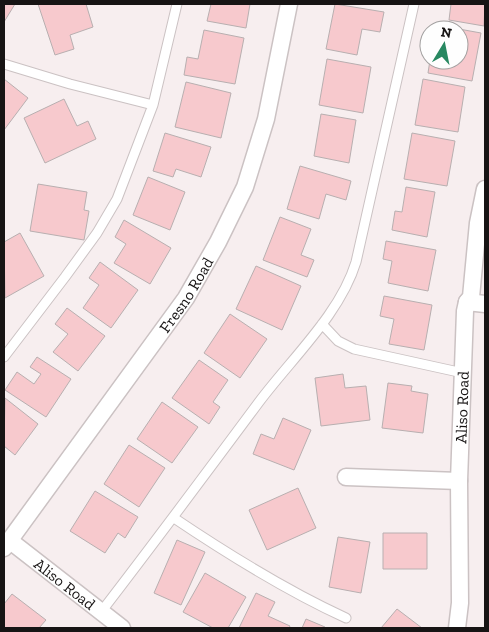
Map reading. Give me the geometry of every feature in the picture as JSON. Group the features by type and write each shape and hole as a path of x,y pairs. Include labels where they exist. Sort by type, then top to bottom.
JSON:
{"street":[{"name":"Fresno Road","path":"6,544 186,298 218,242 245,187 266,119 289,4"},
{"name":"Aliso Road","path":"457,628 460,603 459,481 467,302 471,297 478,223 485,189"},
{"path":"467,302 485,304"},
{"path":"346,477 459,481"},
{"name":"Aliso Road","path":"6,544 122,628"}],"lane":[{"path":"4,356 65,277 109,214 117,199 153,105 177,4"},
{"path":"101,612 174,518 270,388 322,324 348,285 356,262 414,4"},
{"path":"4,64 70,84 153,105"},
{"path":"322,324 338,341 354,349 463,373"},
{"path":"174,518 254,569 313,603 346,618"}],"building":[{"path":"4,4 15,4 4,22"},
{"path":"38,4 86,4 93,27 70,35 74,49 55,55"},
{"path":"211,4 250,4 246,28 207,21"},
{"path":"335,4 384,12 380,32 362,29 357,55 326,49"},
{"path":"451,4 485,4 484,26 469,23 469,20 449,20"},
{"path":"204,30 244,38 235,84 184,75 187,57 198,59"},
{"path":"469,31 481,33 472,81 428,73 428,70 469,70"},
{"path":"327,59 371,67 363,113 319,105"},
{"path":"4,79 28,98 4,130"},
{"path":"423,79 465,87 458,132 415,125"},
{"path":"186,82 231,93 221,138 175,127"},
{"path":"64,99 77,126 88,121 96,139 45,163 24,118"},
{"path":"321,114 356,120 349,163 314,156"},
{"path":"165,133 211,147 201,177 176,169 173,177 153,171"},
{"path":"412,133 455,141 447,186 404,179"},
{"path":"300,166 351,181 346,200 326,194 319,219 287,209"},
{"path":"148,177 185,192 170,230 133,215"},
{"path":"38,184 87,192 84,210 89,211 84,240 30,231"},
{"path":"406,187 435,192 427,237 392,230 395,211 402,212"},
{"path":"280,217 311,229 301,255 314,260 307,277 263,260"},
{"path":"124,220 171,248 150,284 114,263 126,244 115,237"},
{"path":"20,233 44,276 5,298 4,242"},
{"path":"386,241 436,250 428,291 388,283 392,261 383,259"},
{"path":"100,262 138,290 111,328 83,308 99,285 89,278"},
{"path":"256,266 301,286 282,330 236,309"},
{"path":"384,296 432,305 424,350 389,344 394,319 380,316"},
{"path":"67,308 105,336 78,371 53,352 68,334 55,324"},
{"path":"230,314 267,339 240,378 204,353"},
{"path":"37,357 71,379 46,417 5,390 17,372 34,384 41,374 30,367"},
{"path":"199,360 228,380 213,402 220,407 209,424 172,398"},
{"path":"343,374 345,388 366,386 370,420 321,426 315,378"},
{"path":"388,383 412,386 411,391 428,394 423,433 382,428"},
{"path":"5,398 38,424 15,455 4,446"},
{"path":"162,402 198,427 172,463 137,439"},
{"path":"283,418 311,430 294,470 253,454 261,434 274,439"},
{"path":"129,445 165,468 139,507 104,484"},
{"path":"298,488 316,528 267,550 249,510"},
{"path":"95,491 138,517 125,538 118,533 105,553 70,531"},
{"path":"383,533 427,533 427,569 383,569"},
{"path":"338,537 370,542 361,593 329,587"},
{"path":"177,540 205,552 181,605 154,593"},
{"path":"205,573 246,597 228,628 213,628 183,612"},
{"path":"256,593 275,602 268,616 290,626 289,628 239,628"},
{"path":"12,594 46,620 39,628 4,628 4,604"},
{"path":"397,609 422,628 381,628"},
{"path":"306,619 325,627 325,628 302,628"}]}
